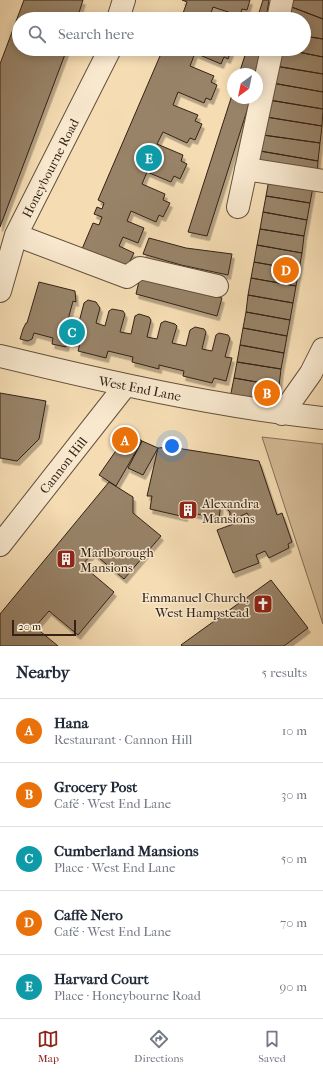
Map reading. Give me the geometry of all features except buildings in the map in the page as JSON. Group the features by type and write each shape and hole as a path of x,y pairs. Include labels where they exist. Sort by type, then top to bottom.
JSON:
{"street":[{"path":"120,12 124,0"},
{"path":"279,12 282,0"},
{"name":"Honeybourne Road","path":"0,291 16,235 106,56"},
{"path":"238,207 270,56"},
{"path":"246,169 323,181"},
{"path":"16,235 126,277 140,268 217,286"},
{"path":"282,414 311,373 323,349"},
{"name":"West End Lane","path":"0,356 125,386 282,414 323,418"},
{"name":"Cannon Hill","path":"0,545 125,386"}],"shaded area":[{"path":"262,437 323,444 323,624"}],"place":[{"name":"Harvard Court","path":"149,158"},
{"name":"Caffè Nero","path":"286,270"},
{"name":"Cumberland Mansions","path":"72,332"},
{"name":"Grocery Post","path":"267,393"},
{"name":"Hana","path":"125,440"},
{"name":"Alexandra Mansions","path":"188,510"},
{"name":"Marlborough Mansions","path":"66,559"},
{"name":"Emmanuel Church, West Hampstead","path":"263,604"}]}
